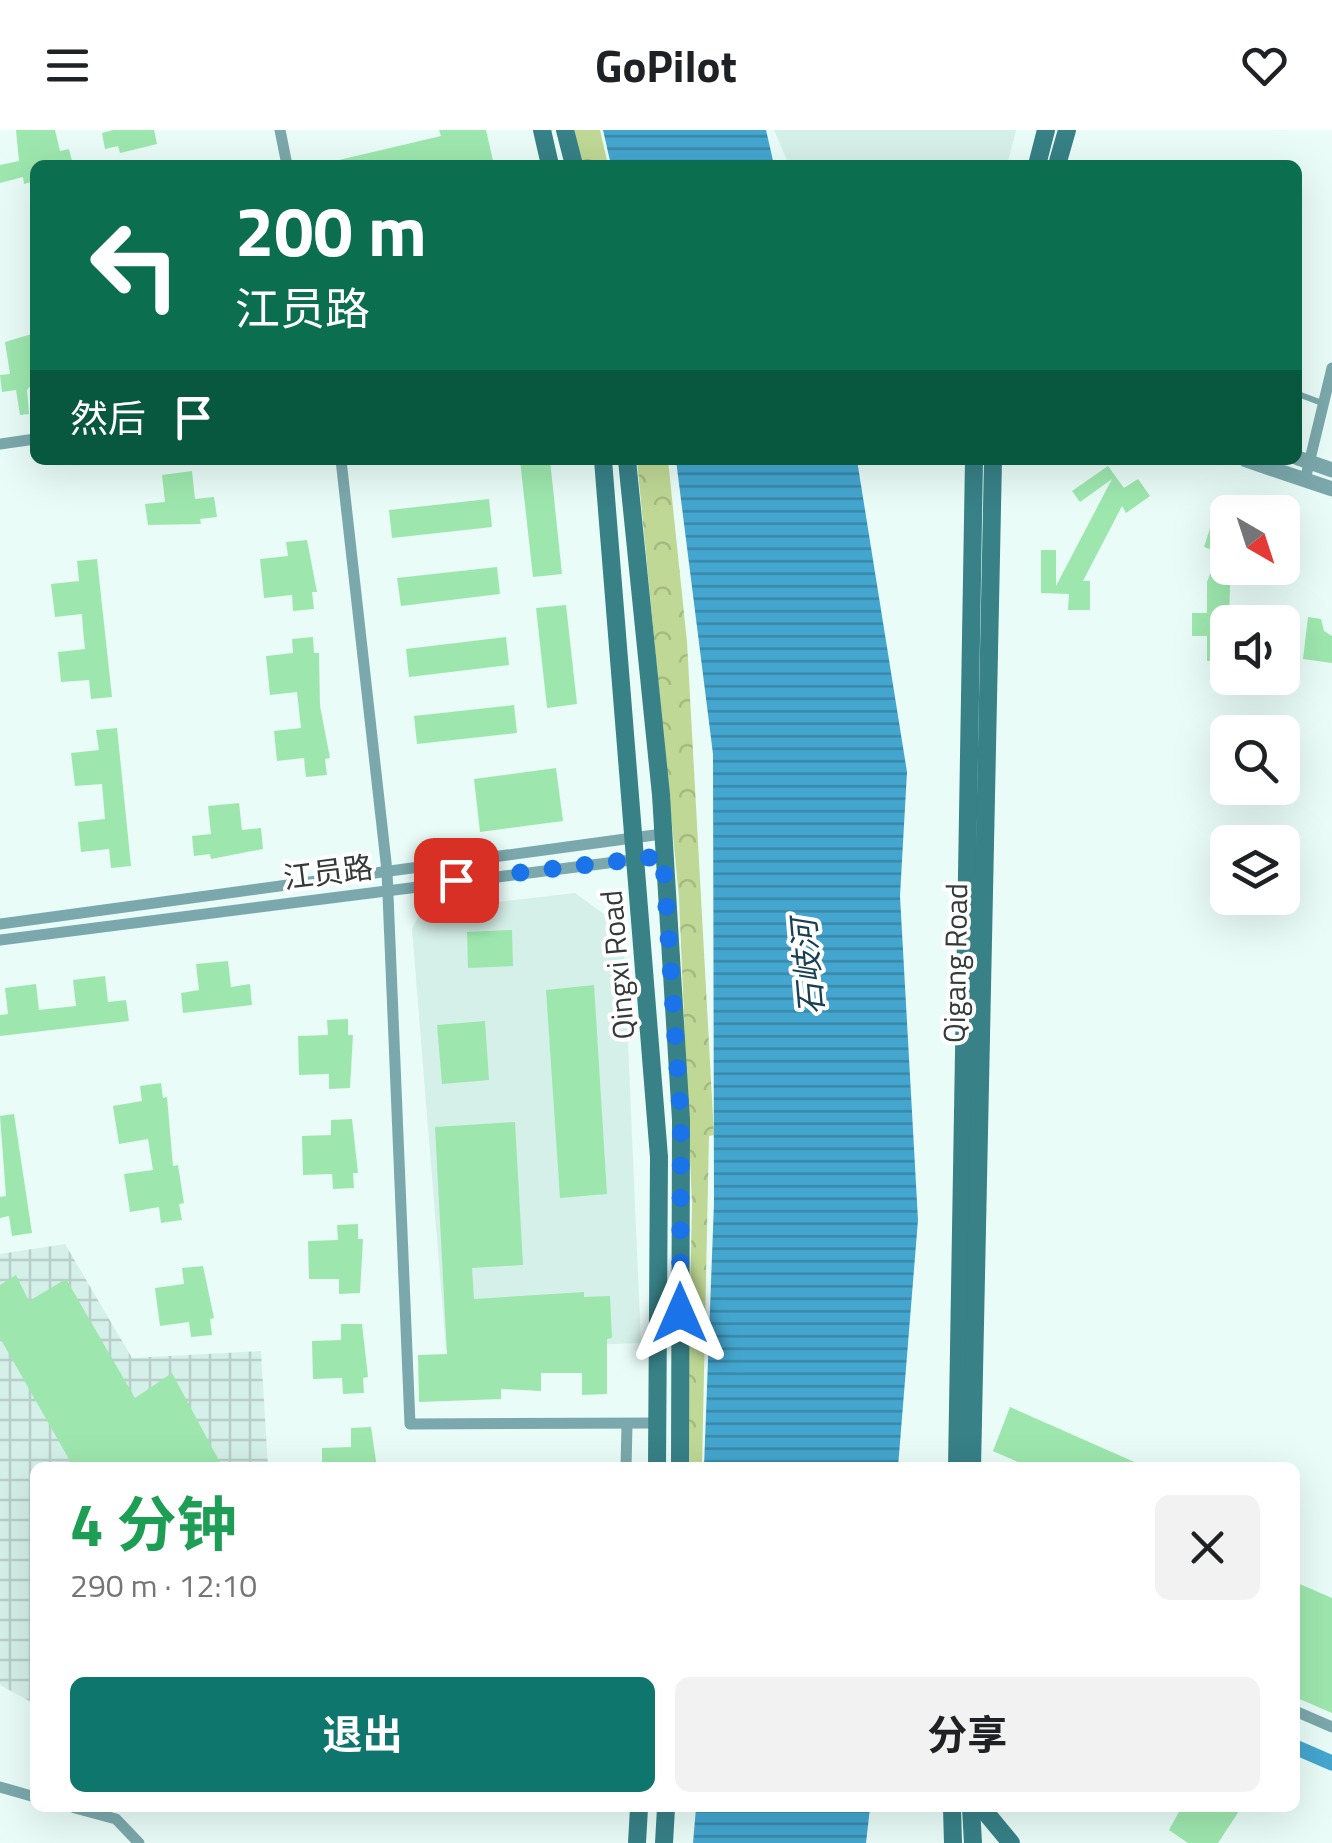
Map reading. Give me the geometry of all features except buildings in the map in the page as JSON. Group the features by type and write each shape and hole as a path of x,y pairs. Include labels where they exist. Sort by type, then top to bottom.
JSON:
{"main road":[{"path":"542,130 549,160"},
{"path":"566,130 573,160"},
{"path":"1038,160 1046,130"},
{"path":"1058,160 1067,130"},
{"name":"Qingxi Road","path":"603,465 659,1157 656,1462"},
{"name":"Qingxi Road","path":"627,465 662,834 681,1120 680,1462"},
{"name":"Qigang Road","path":"957,1462 974,465"},
{"name":"Qigang Road","path":"972,1462 993,465"},
{"path":"636,1843 639,1812"},
{"path":"664,1843 666,1812"},
{"path":"952,1812 952,1843"},
{"path":"971,1812 973,1843"},
{"path":"985,1812 1011,1843"}],"street":[{"path":"280,130 286,160"},
{"path":"1305,480 1303,460 1332,368"},
{"path":"0,446 30,440"},
{"path":"0,446 30,448"},
{"path":"1303,460 1332,470"},
{"path":"343,465 386,871 410,1424 657,1424"},
{"path":"1261,465 1332,489"},
{"name":"江员路","path":"0,924 662,834"},
{"name":"江员路","path":"0,940 663,856"},
{"path":"626,1462 627,1424"},
{"path":"1300,1713 1332,1727"},
{"path":"0,1787 30,1796"},
{"path":"90,1812 116,1819 139,1843"}],"lane":[{"path":"1302,395 1324,403"}],"shaded area":[{"path":"774,130 1016,130 1008,160 787,160"},
{"path":"575,893 623,928 641,1343 446,1350 412,929 421,911"},
{"path":"65,1244 132,1358 261,1351 268,1462 30,1462 30,1701 0,1685 0,1254"}],"green space":[{"path":"574,130 600,130 607,160 581,160"},
{"path":"637,465 669,465 687,642 714,1135 709,1136 702,1462 686,1462 692,1205 679,898"}],"water":[{"path":"603,130 766,130 773,160 610,160"},
{"name":"石岐河","path":"677,465 858,465 907,772 900,896 918,1220 898,1462 704,1462 714,1203 713,754"},
{"path":"696,1812 870,1812 866,1843 693,1843"}],"waterway":[{"path":"1300,1749 1332,1763"}],"route":[{"path":"456,880 663,856 681,1120 680,1313"}]}
